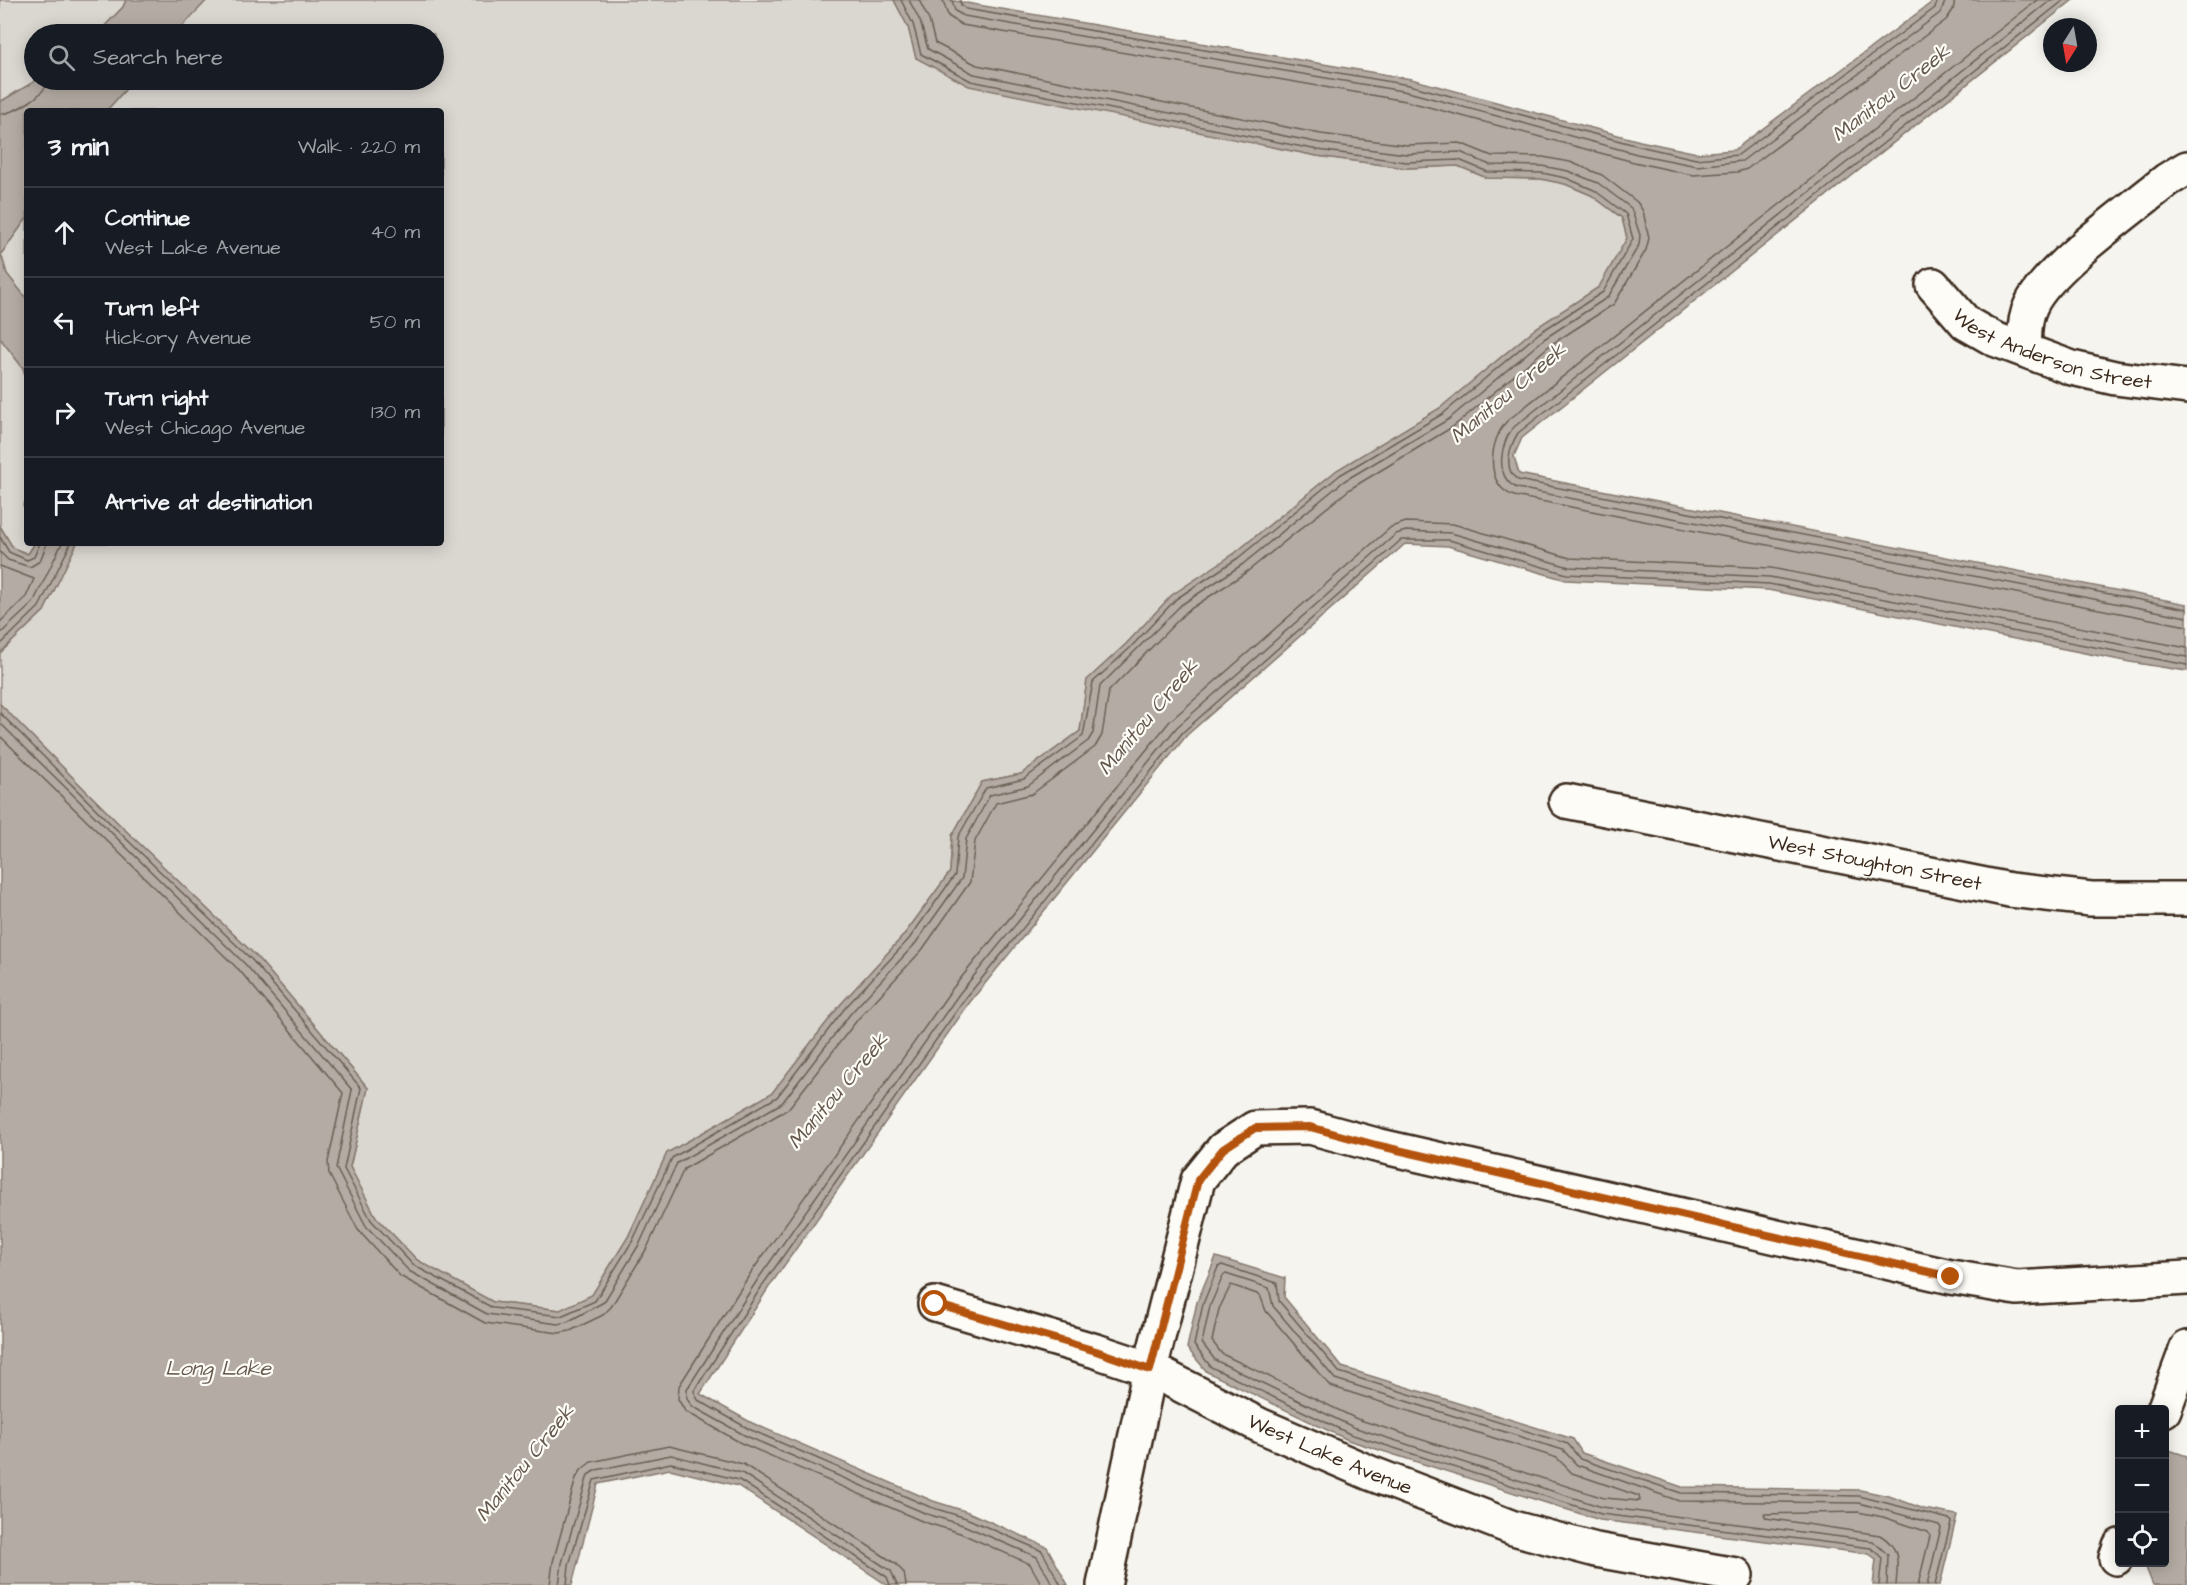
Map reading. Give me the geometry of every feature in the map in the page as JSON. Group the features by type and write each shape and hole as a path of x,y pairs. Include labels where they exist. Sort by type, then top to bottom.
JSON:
{"street":[{"path":"2025,350 2024,331 2031,304 2059,269 2167,180 2187,168"},
{"name":"West Anderson Street","path":"1934,285 1966,323 1979,332 2072,368 2104,376 2187,387"},
{"name":"West Stoughton Street","path":"1566,801 2010,890 2091,899 2187,899"},
{"path":"1104,1585 1150,1370 1198,1180 1223,1149 1255,1128 1310,1127 1376,1145 1951,1277 2017,1288 2187,1278"},
{"name":"West Lake Avenue","path":"935,1304 1096,1351 1150,1370 1259,1425 1350,1465 1513,1528 1596,1550 1736,1575"},
{"path":"2166,1405 2187,1348"}],"shaded area":[{"path":"0,0 126,0 123,7 107,24 24,24 24,88 0,102"},
{"path":"207,0 894,0 908,27 916,58 1149,121 1317,156 1406,168 1458,166 1487,178 1541,179 1565,184 1591,195 1622,218 1627,238 1599,287 1536,328 1440,408 1337,470 1235,553 1172,595 1126,644 1087,680 1080,731 1021,774 982,782 952,836 950,872 904,935 841,1004 772,1093 667,1153 628,1237 592,1295 561,1310 493,1302 417,1260 376,1217 350,1167 368,1088 256,956 118,823 0,704 0,653 44,611 76,546 444,546 444,108 109,108 125,90 444,90 444,24 184,24"},
{"path":"24,222 24,295 7,274 1,254"},
{"path":"0,338 24,371 24,546 33,546 28,554 13,548 0,526"}],"water":[{"path":"126,0 207,0 184,24 107,24 123,7"},
{"name":"Long Lake","path":"894,0 949,0 1411,79 1640,141 1697,153 1734,150 1935,0 2073,0 2050,18 2043,18 2043,24 1522,438 1514,456 1519,474 2187,604 2187,671 2130,662 1768,590 1566,580 1448,546 1405,544 1187,735 970,1002 769,1287 700,1394 752,1423 1047,1547 1068,1585 887,1585 738,1486 670,1469 598,1484 572,1585 0,1585 0,704 118,823 256,956 368,1088 350,1167 376,1217 417,1260 493,1302 560,1310 592,1295 628,1237 667,1153 772,1093 841,1004 904,935 950,872 952,836 982,782 1021,774 1080,731 1087,680 1126,644 1172,595 1235,553 1337,470 1440,408 1536,328 1599,287 1627,238 1622,218 1591,195 1565,184 1541,179 1487,178 1458,166 1406,168 1317,156 969,86 916,58 908,27"},
{"path":"24,88 24,90 125,90 109,108 24,108 24,222 1,254 7,274 24,295 24,371 0,338 0,102"},
{"path":"0,526 13,548 28,554 33,546 76,546 44,611 0,653"},
{"path":"1216,1257 1285,1278 1284,1297 1342,1367 1573,1439 1582,1453 1682,1487 1860,1490 1889,1496 1924,1509 1957,1515 1940,1585 1873,1585 1876,1559 1869,1554 1600,1520 1348,1440 1207,1372 1187,1348 1197,1302"},
{"path":"2169,1450 2187,1456 2187,1585 2153,1585 2146,1567 2169,1567"}],"route":[{"path":"935,1304 1096,1351 1150,1370 1198,1180 1223,1149 1255,1128 1310,1127 1376,1145 1951,1277"}],"water label":[{"name":"Manitou Creek","path":"1891,93"},
{"name":"Manitou Creek","path":"1508,393"},
{"name":"Manitou Creek","path":"1148,717"},
{"name":"Manitou Creek","path":"838,1091"},
{"name":"Manitou Creek","path":"525,1463"}]}
